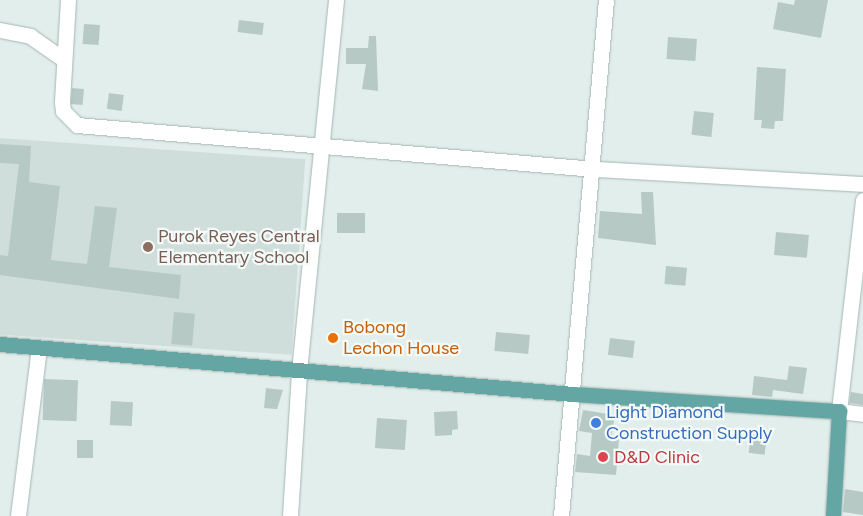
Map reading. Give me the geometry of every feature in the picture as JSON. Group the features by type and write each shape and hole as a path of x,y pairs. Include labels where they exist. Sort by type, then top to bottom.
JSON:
{"main road":[{"path":"0,344 573,394 839,411 833,516"}],"street":[{"path":"68,0 63,59 63,111 77,125 595,169 863,184"},
{"path":"290,516 299,370 336,0"},
{"path":"561,516 595,169 606,0"},
{"path":"0,30 30,36 63,59"},
{"path":"863,200 857,293 839,411 863,414"},
{"path":"18,516 38,347"}],"shaded area":[{"name":"Purok Reyes Central Elementary School","path":"0,138 305,159 292,355 0,334"}],"building":[{"path":"795,0 828,0 821,38 773,29 778,2 794,5"},
{"path":"239,20 264,23 262,35 238,32"},
{"path":"84,24 100,25 99,45 83,44"},
{"path":"369,36 376,36 378,91 362,89 366,64 346,64 346,48 368,48"},
{"path":"668,37 697,39 695,61 666,59"},
{"path":"757,67 786,69 783,121 775,121 774,129 761,128 762,120 754,120"},
{"path":"72,88 84,89 83,105 71,104"},
{"path":"109,93 124,95 122,111 107,109"},
{"path":"694,111 714,113 711,137 691,135"},
{"path":"0,144 31,146 29,182 60,186 51,260 87,264 95,206 117,208 109,267 181,275 179,299 0,275 0,255 8,256 19,164 0,163"},
{"path":"641,192 653,192 656,245 598,238 600,211 642,214"},
{"path":"337,213 365,213 365,233 337,233"},
{"path":"776,232 809,235 807,258 774,255"},
{"path":"666,266 687,268 685,286 664,284"},
{"path":"174,312 195,314 192,346 171,344"},
{"path":"496,332 530,335 528,354 494,351"},
{"path":"610,338 635,341 633,358 608,355"},
{"path":"789,366 807,368 803,394 773,390 772,397 752,395 754,376 787,380"},
{"path":"44,379 78,380 77,421 43,420"},
{"path":"266,388 283,390 277,409 264,408"},
{"path":"851,392 863,394 863,405 849,403"},
{"path":"111,401 133,402 132,426 110,425"},
{"path":"583,410 615,415 611,437 619,438 616,475 575,472 577,454 590,456 592,433 579,431"},
{"path":"457,411 458,429 452,430 452,435 435,436 434,412"},
{"path":"377,418 407,420 405,450 375,448"},
{"path":"751,434 767,436 765,455 749,453"},
{"path":"77,440 93,440 93,458 77,458"},
{"path":"845,489 863,492 863,515 843,512"}],"place":[{"name":"Purok Reyes Central Elementary School","path":"148,247"},
{"name":"Bobong Lechon House","path":"333,338"},
{"name":"Light Diamond Construction Supply","path":"596,423"},
{"name":"D&D Clinic","path":"603,457"}]}
